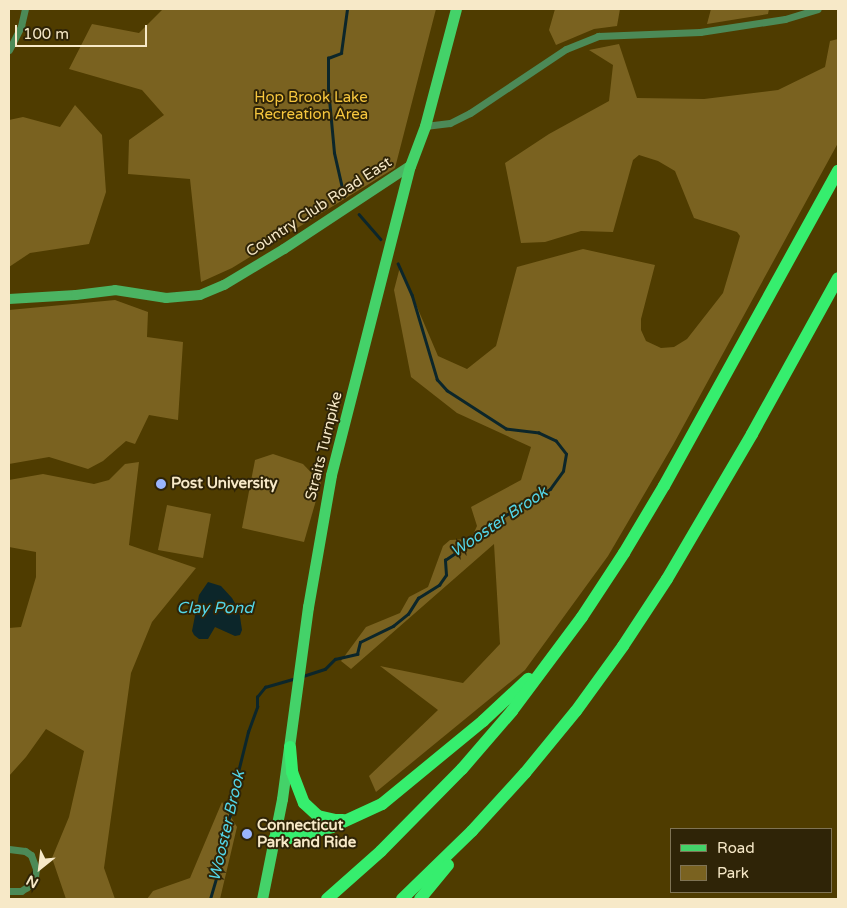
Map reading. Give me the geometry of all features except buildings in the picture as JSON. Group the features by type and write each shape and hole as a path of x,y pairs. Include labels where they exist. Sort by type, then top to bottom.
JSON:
{"highway":[{"path":"327,899 380,852 462,769 512,711 582,617 664,486 838,171"},
{"path":"420,899 600,679 667,579 752,434 838,278"},
{"path":"275,838 292,838 324,830 367,812 397,794 501,706 582,617"},
{"path":"290,747 296,784 304,803 310,810 318,816 334,820 367,812"},
{"path":"402,899 472,831 525,773"}],"main road":[{"name":"Straits Turnpike","path":"262,899 275,838 290,747 299,671 331,475 410,166 425,126 456,9"}],"street":[{"path":"9,50 21,26 26,9"},
{"path":"425,126 450,124 470,113 566,49 598,36 700,32 785,19 818,9"},
{"name":"Country Club Road East","path":"9,299 76,295 118,290 159,298 186,298 215,290 410,166"},
{"path":"9,849 25,851 31,855 36,868 35,876 27,887 21,890 9,891"}],"green space":[{"name":"Hop Brook Lake Recreation Area","path":"163,9 436,9 395,168 232,268 201,282 190,179 128,174 129,140 164,115 142,90 69,69 92,24 139,33"},
{"path":"555,9 620,9 617,26 594,29 556,45 549,30"},
{"path":"711,9 769,9 768,14 707,24"},
{"path":"838,39 838,143 673,445 608,556 525,670 376,792 369,776 438,710 380,666 463,683 500,644 494,544 351,669 341,661 366,627 400,613 409,597 428,587 443,546 450,540 471,539 477,526 471,507 521,480 531,447 457,413 411,377 394,290 400,267 438,356 467,369 496,346 517,267 583,249 655,265 641,319 641,330 646,341 661,348 674,347 687,339 723,293 740,236 737,232 694,218 675,171 658,161 639,155 633,160 613,232 581,231 545,242 521,243 505,163 549,134 609,101 613,65 589,50 619,44 637,98 704,99 778,90 825,67 830,41"},
{"path":"75,105 102,135 106,192 89,244 30,253 9,267 9,120 23,117 60,127"},
{"path":"115,300 148,312 147,337 183,342 178,420 149,415 135,444 126,441 103,461 88,469 49,457 9,464 9,310"},
{"path":"273,454 303,464 321,483 304,542 242,528 255,460"},
{"path":"139,462 129,545 196,568 152,622 131,673 104,868 115,899 66,899 52,858 69,817 84,751 46,729 26,757 9,776 9,628 21,627 36,577 36,552 9,547 9,480 43,474 94,484 109,480 125,464"},
{"path":"167,505 211,514 203,558 158,550"},
{"path":"222,802 237,827 220,899 147,899 153,891 190,878"}],"water":[{"name":"Clay Pond","path":"208,582 221,586 232,598 239,610 242,630 240,635 235,636 215,627 208,639 199,639 194,635 192,631 199,595"}],"waterway":[{"name":"Wooster Brook","path":"344,197 334,153 328,88 328,58 341,53 347,9"},
{"name":"Wooster Brook","path":"359,214 381,239"},
{"name":"Wooster Brook","path":"303,676 325,669 335,659 357,654 360,642 393,626 408,614 418,598 439,585 446,575 445,560 476,539 494,522 550,489 563,471 566,454 556,441 539,433 506,429 447,391 437,380 412,296 398,264"},
{"name":"Wooster Brook","path":"210,899 222,858 225,829 235,801 235,784 248,732 257,707 257,697 265,687 296,678"}],"place":[{"name":"Post University","path":"161,484"},
{"name":"Connecticut Park and Ride","path":"247,834"}]}
